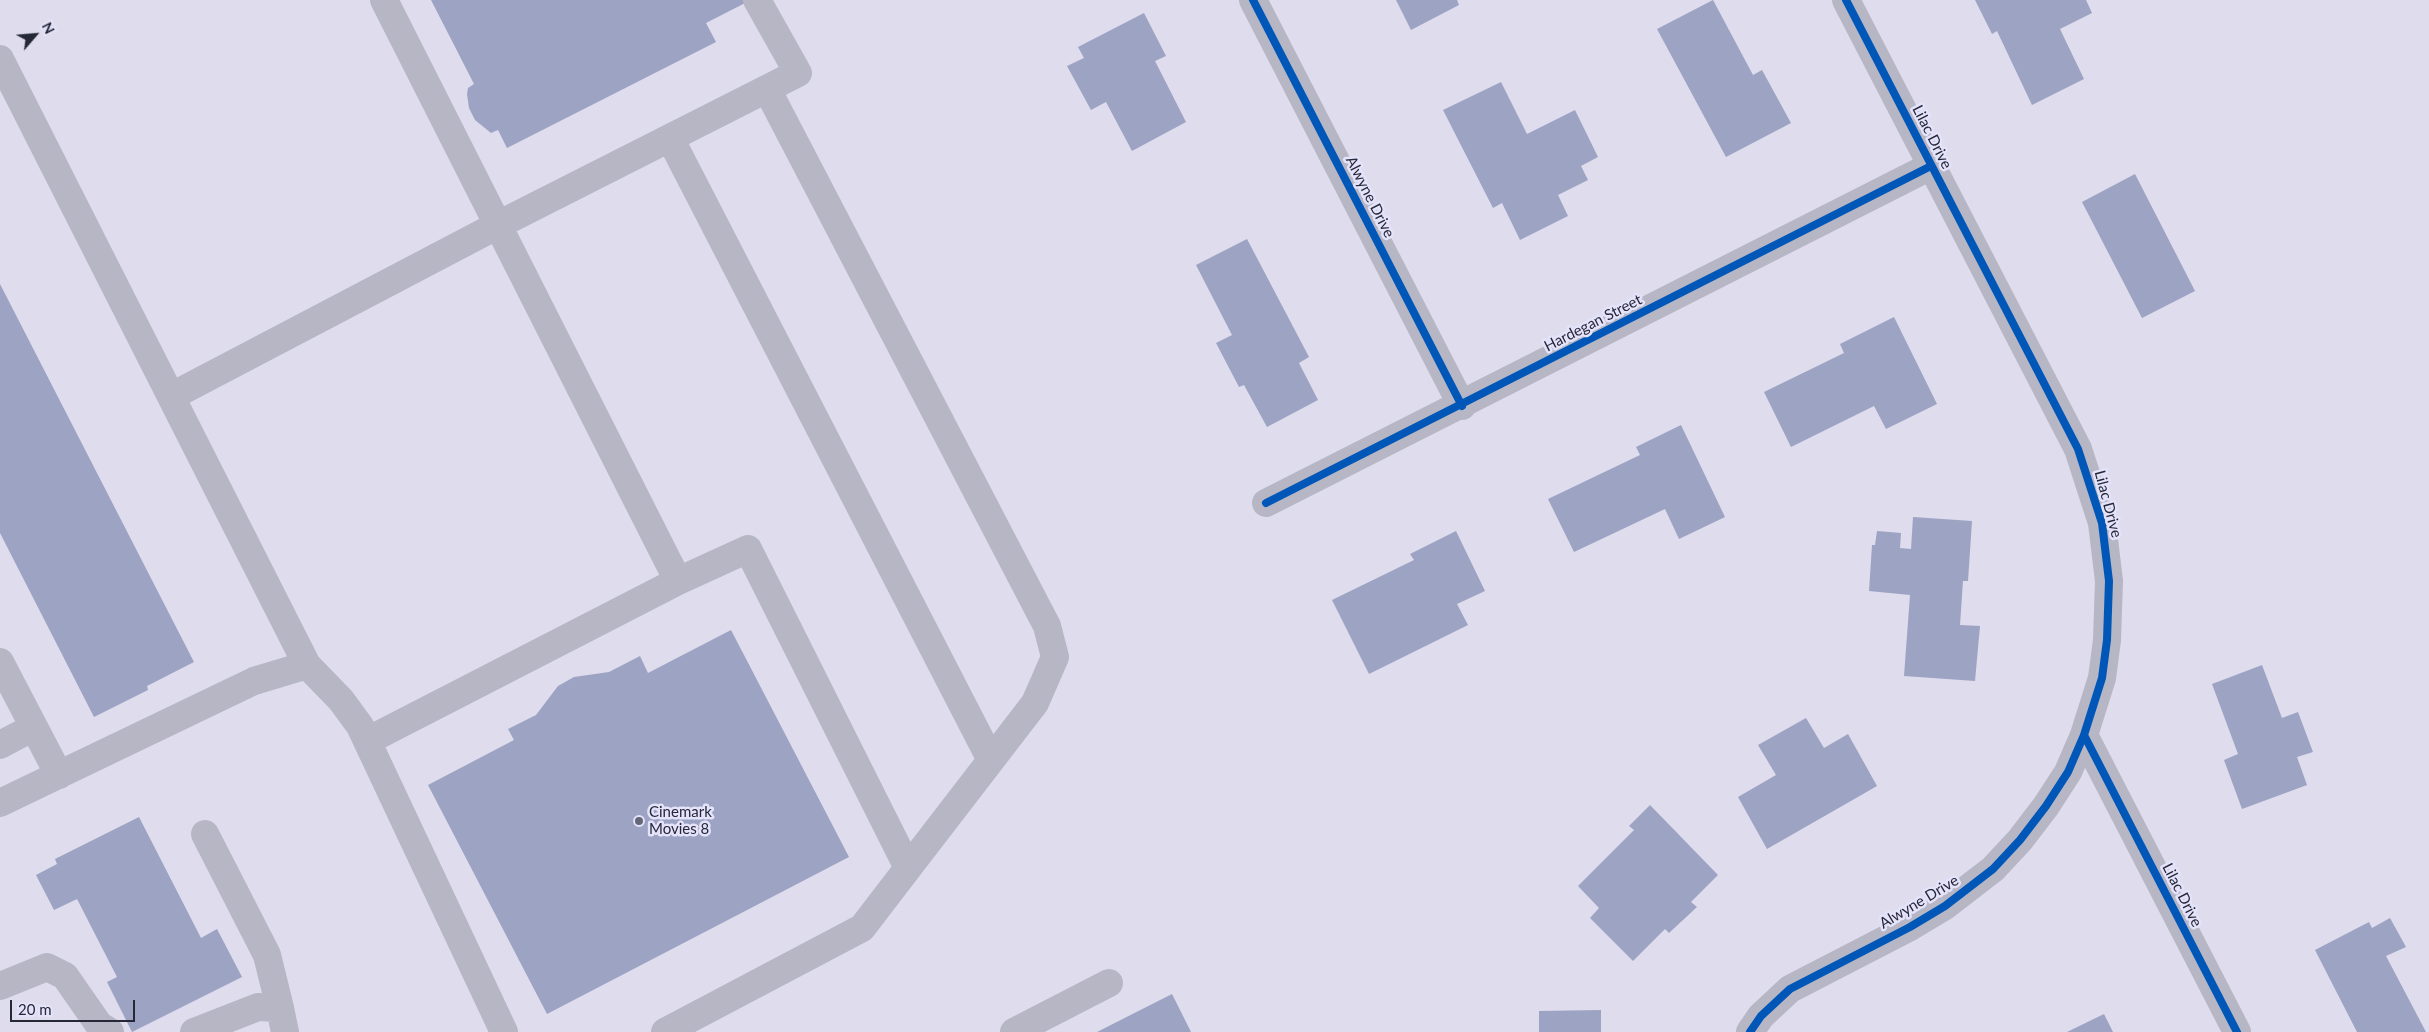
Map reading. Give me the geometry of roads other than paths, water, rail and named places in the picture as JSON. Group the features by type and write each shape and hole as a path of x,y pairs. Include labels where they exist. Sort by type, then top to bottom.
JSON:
{"street":[{"path":"384,0 678,581"},
{"path":"172,396 498,225 798,73 757,0"},
{"name":"Alwyne Drive","path":"1253,0 1462,406"},
{"name":"Lilac Drive","path":"1846,0 2078,448 2102,523 2109,582 2107,640 2097,698 2084,735 2237,1032"},
{"path":"0,59 307,665 341,700 360,726 504,1032"},
{"path":"665,1032 862,928 1035,704 1055,657 1047,626 767,90"},
{"path":"670,138 991,760"},
{"name":"Hardegan Street","path":"1266,503 1462,406 1931,166"},
{"path":"367,741 678,581 748,549 908,868"},
{"path":"0,662 59,775"},
{"path":"0,803 254,681 307,665"},
{"path":"0,745 34,726"},
{"name":"Alwyne Drive","path":"1750,1032 1762,1016 1790,989 1917,922 1960,895 1993,869 2020,840 2046,806 2068,772 2084,735"},
{"path":"205,834 267,954 282,1020"},
{"path":"0,986 47,967 65,976 99,1025 110,1032"},
{"path":"1014,1032 1109,983"},
{"path":"194,1032 258,1007 282,1020"}],"place":[{"name":"Cinemark Movies 8","path":"639,821"}]}
